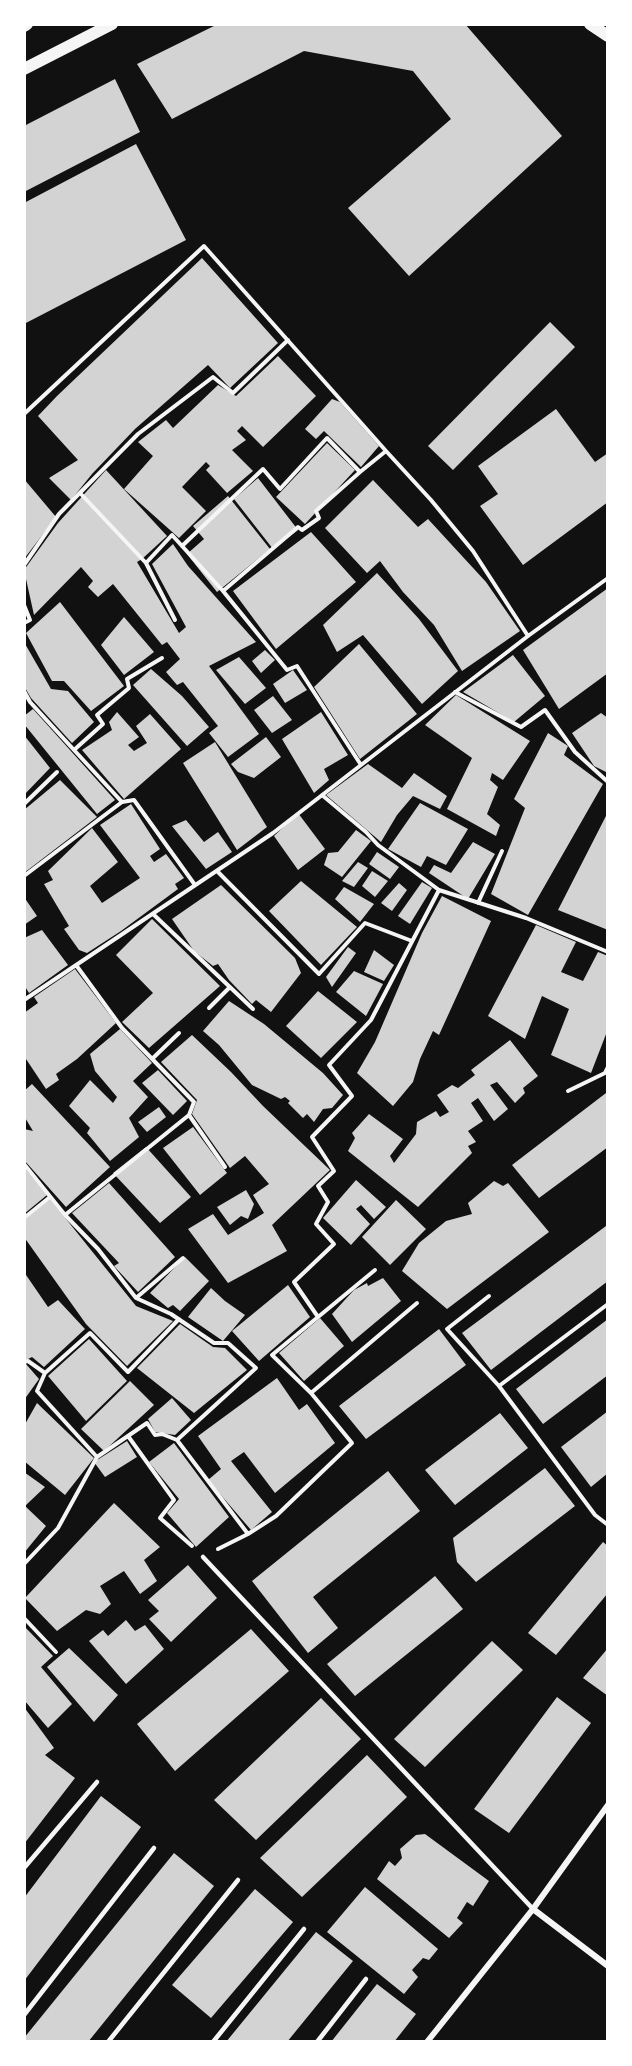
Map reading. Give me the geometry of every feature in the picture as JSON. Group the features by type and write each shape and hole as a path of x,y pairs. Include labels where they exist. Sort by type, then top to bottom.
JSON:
{"main road":[{"path":"24,69 112,24"},
{"path":"590,24 608,36"}],"street":[{"path":"427,2042 533,1909 608,1805"},
{"path":"533,1909 608,1966"}],"lane":[{"path":"203,1557 533,1909"},
{"path":"24,1868 97,1782"},
{"path":"24,2015 154,1848"},
{"path":"108,2042 238,1880"},
{"path":"213,2042 304,1929"},
{"path":"317,2042 366,1979"}],"path":[{"path":"24,414 204,246 431,500 473,551 528,636"},
{"path":"24,564 59,514 138,434 213,377 233,393 288,340"},
{"path":"182,546 263,470 280,489 327,438 360,472"},
{"path":"223,591 298,527 302,530 319,518 316,512 386,451"},
{"path":"80,493 146,563 175,620"},
{"path":"146,563 172,535 223,591 287,670 297,666 361,765"},
{"path":"24,991 26,999 273,832 528,636 608,578"},
{"path":"24,604 30,620 24,623"},
{"path":"74,750 103,724 97,715 129,688 127,679 162,658"},
{"path":"24,691 30,702 122,802"},
{"path":"455,692 521,728 545,710 575,752 608,782"},
{"path":"24,707 30,702"},
{"path":"24,804 57,772"},
{"path":"322,795 378,845 439,890 526,918 608,952"},
{"path":"24,876 122,802 134,800 195,885"},
{"path":"478,903 502,850"},
{"path":"217,871 319,974 365,923 412,941"},
{"path":"318,1317 294,1282 334,1244 316,1224 328,1202 318,1186 334,1171 312,1137 352,1096 329,1065 371,1020 439,890"},
{"path":"153,914 253,1009"},
{"path":"65,1215 189,1115 194,1102 122,1028 76,965"},
{"path":"209,1008 230,987"},
{"path":"152,1059 179,1033"},
{"path":"568,1091 605,1073 608,1067"},
{"path":"189,1115 225,1167"},
{"path":"24,1164 65,1215 98,1249 136,1298 179,1319 214,1343 228,1343 256,1368 177,1440"},
{"path":"24,1218 50,1197"},
{"path":"136,1298 183,1258"},
{"path":"128,1436 174,1500 160,1518 203,1557 248,1534 276,1516 352,1443 311,1393 272,1355 375,1270"},
{"path":"489,1296 447,1329 499,1386 595,1515 608,1525"},
{"path":"311,1393 417,1303"},
{"path":"499,1386 608,1304"},
{"path":"97,1457 37,1391 45,1373 90,1333 128,1372 179,1319"},
{"path":"24,1362 28,1361 45,1373"},
{"path":"24,1564 58,1527 97,1457 147,1422 155,1435 162,1434 177,1440 248,1534"},
{"path":"24,1618 56,1652"}],"building":[{"path":"218,24 465,24 562,136 409,276 348,208 451,119 413,71 304,51 172,119 137,64"},
{"path":"115,79 140,132 24,192 24,126"},
{"path":"136,144 186,240 24,324 24,203"},
{"path":"202,258 278,343 230,388 208,365 135,429 92,474 71,500 49,478 78,460 38,416"},
{"path":"550,322 575,347 453,470 428,446"},
{"path":"278,356 316,396 263,447 242,426 237,431 246,440 232,450 253,471 227,493 206,470 210,466 206,462 182,487 206,511 179,538 124,489 153,456 138,442 166,420 173,428 218,385 236,396"},
{"path":"332,399 340,402 379,446 361,467 324,431 316,439 305,429"},
{"path":"556,409 595,462 608,453 608,502 523,565 480,506 498,494 478,466"},
{"path":"327,443 355,470 305,524 276,497"},
{"path":"106,470 167,536 137,562 179,633 186,627 152,564 173,544 188,566 256,642 209,666 259,734 228,757 209,733 218,726 183,682 177,685 166,672 180,659 167,642 162,645 113,584 98,597 88,587 93,581 81,567 34,615 24,570 58,523"},
{"path":"258,478 298,530 273,549 234,499"},
{"path":"24,479 56,517 24,559"},
{"path":"373,480 418,527 428,519 486,582 520,631 462,671 434,625 403,592 380,561 367,573 325,528"},
{"path":"228,496 270,549 217,592 187,554 204,539 193,526"},
{"path":"311,532 356,582 276,649 233,591"},
{"path":"377,573 419,619 458,671 422,704 363,635 337,652 323,625"},
{"path":"608,588 608,673 559,709 523,650"},
{"path":"60,602 124,686 91,711 64,681 52,681 26,633"},
{"path":"124,617 154,652 124,675 101,645"},
{"path":"24,642 51,689 68,691 94,722 72,743 31,698 24,686"},
{"path":"359,644 417,714 360,759 314,687"},
{"path":"265,650 275,660 261,673 252,661"},
{"path":"513,655 545,696 514,722 463,692"},
{"path":"239,657 266,688 245,704 216,670"},
{"path":"151,669 182,696 209,727 187,746 133,685"},
{"path":"293,670 307,690 285,703 273,684"},
{"path":"456,695 530,741 503,780 492,773 490,780 498,787 487,814 500,825 496,836 447,809 472,758 425,725"},
{"path":"273,696 292,720 272,733 254,710"},
{"path":"33,709 115,800 97,814 24,724 24,716"},
{"path":"117,712 139,737 128,745 134,751 147,743 136,726 150,714 181,749 124,799 82,750 112,730 109,722"},
{"path":"321,712 348,755 324,769 329,780 314,793 282,739"},
{"path":"601,713 608,718 608,773 594,766 572,733"},
{"path":"548,733 568,746 564,755 603,784 528,915 491,894 525,808 514,799"},
{"path":"24,735 50,768 24,795"},
{"path":"266,737 281,757 254,778 238,772 231,764"},
{"path":"215,742 267,827 237,850 183,763"},
{"path":"368,764 402,788 414,773 447,796 440,809 413,796 397,815 381,842 326,795"},
{"path":"60,780 97,817 24,873 24,810"},
{"path":"420,803 468,829 446,865 427,856 421,867 388,849"},
{"path":"131,804 160,849 150,856 154,862 166,854 184,878 175,884 178,889 87,953 79,950 64,929 69,926 44,884 53,880 48,871 92,828 118,862 90,886 102,903 140,878 100,825"},
{"path":"608,812 608,930 558,910"},
{"path":"298,813 325,849 298,870 274,836"},
{"path":"186,820 204,842 218,832 232,852 206,869 172,826"},
{"path":"356,830 371,841 342,877 324,865 328,853 338,852"},
{"path":"473,842 495,854 468,899 429,873 434,865 451,873"},
{"path":"377,852 399,867 390,879 369,864"},
{"path":"358,862 368,868 354,887 342,881"},
{"path":"372,871 388,881 375,897 362,886"},
{"path":"301,881 357,927 321,965 269,911"},
{"path":"422,882 432,888 410,924 398,916"},
{"path":"399,883 407,890 392,911 381,903"},
{"path":"221,885 295,958 301,973 271,1012 256,1000 252,1004 229,980 218,964 213,966 194,951 172,919"},
{"path":"344,887 374,904 360,922 335,899"},
{"path":"442,896 491,921 439,1035 433,1031 420,1059 413,1082 393,1106 357,1073 375,1042 422,933"},
{"path":"24,897 37,916 24,925"},
{"path":"152,919 220,986 149,1048 122,1022 153,993 116,955"},
{"path":"536,925 576,942 561,972 583,981 598,952 608,956 608,1029 591,1073 551,1055 569,1009 542,996 525,1039 488,1016"},
{"path":"42,930 68,965 29,993 24,985 24,938"},
{"path":"348,947 356,953 332,987 326,977"},
{"path":"374,950 394,965 384,981 364,972"},
{"path":"75,969 116,1023 77,1059 56,1074 59,1080 46,1089 24,1056 24,1013 38,1003 34,997"},
{"path":"354,971 383,984 366,1016 336,992"},
{"path":"318,991 357,1022 321,1058 286,1026"},
{"path":"229,1001 264,1024 323,1073 343,1095 332,1108 323,1109 314,1122 307,1114 303,1118 285,1097 281,1099 252,1085 219,1045 203,1031"},
{"path":"120,1029 152,1063 133,1081 148,1097 129,1118 139,1137 110,1161 87,1133 90,1128 69,1106 90,1080 113,1103 117,1097 95,1071 90,1054"},
{"path":"192,1035 330,1170 272,1225 287,1251 228,1283 188,1229 213,1214 228,1235 264,1213 253,1195 269,1184 245,1156 230,1168 192,1114 197,1100 161,1062"},
{"path":"510,1040 538,1076 523,1088 525,1093 515,1103 497,1082 490,1085 508,1109 494,1121 478,1098 471,1103 483,1121 468,1131 476,1142 468,1146 472,1153 418,1207 348,1151 355,1138 352,1133 369,1114 403,1139 390,1156 394,1163 416,1134 417,1122 436,1111 440,1117 449,1112 437,1095 452,1085 458,1088 475,1075 471,1070"},
{"path":"158,1070 187,1101 173,1115 142,1083"},
{"path":"32,1084 110,1167 66,1207 24,1160 24,1129 33,1131 24,1116 24,1091"},
{"path":"606,1093 608,1095 608,1147 539,1198 512,1165"},
{"path":"159,1107 166,1117 147,1132 138,1122"},
{"path":"193,1127 227,1173 200,1195 163,1148"},
{"path":"146,1147 191,1197 160,1223 113,1173"},
{"path":"24,1167 47,1195 24,1214"},
{"path":"356,1180 386,1207 374,1219 361,1205 356,1209 370,1224 351,1245 323,1218"},
{"path":"494,1181 503,1186 508,1183 549,1232 447,1309 402,1271 419,1243 446,1221 472,1214 468,1203"},
{"path":"109,1183 175,1257 138,1292 114,1266 119,1263 72,1213"},
{"path":"246,1190 254,1204 248,1219 241,1216 230,1225 217,1207"},
{"path":"50,1199 136,1306 173,1321 127,1366 86,1324 24,1237 24,1220"},
{"path":"396,1200 426,1229 390,1265 362,1237"},
{"path":"606,1226 608,1229 608,1281 491,1370 462,1333"},
{"path":"185,1257 209,1281 180,1311 173,1305 168,1308 150,1293"},
{"path":"24,1272 48,1307 58,1300 85,1329 44,1367 32,1357 24,1361"},
{"path":"383,1278 401,1301 352,1342 332,1314 354,1290"},
{"path":"288,1285 310,1317 259,1361 232,1331"},
{"path":"211,1288 245,1315 223,1341 188,1317"},
{"path":"320,1318 344,1346 304,1381 279,1353"},
{"path":"608,1319 608,1375 543,1424 516,1389"},
{"path":"180,1324 213,1347 225,1348 247,1370 194,1413 137,1368"},
{"path":"439,1329 466,1365 366,1439 339,1406"},
{"path":"89,1339 127,1381 86,1421 48,1376"},
{"path":"26,1364 39,1379 24,1400 24,1365"},
{"path":"277,1378 299,1410 307,1404 335,1443 275,1493 244,1452 231,1461 272,1512 251,1530 208,1480 221,1469 198,1436"},
{"path":"130,1381 154,1405 104,1451 81,1429"},
{"path":"172,1398 191,1420 175,1435 155,1432 148,1419"},
{"path":"37,1403 94,1458 65,1495 24,1461 24,1426"},
{"path":"608,1411 608,1473 591,1487 561,1447"},
{"path":"500,1413 528,1448 455,1505 425,1470"},
{"path":"127,1441 137,1457 105,1477 94,1462"},
{"path":"174,1443 229,1517 196,1547 167,1513 179,1499 149,1462"},
{"path":"545,1468 575,1506 476,1582 457,1562 453,1538"},
{"path":"388,1471 420,1511 313,1597 338,1628 308,1653 252,1581"},
{"path":"24,1472 45,1487 25,1506 46,1526 24,1553"},
{"path":"114,1503 160,1547 144,1560 157,1581 140,1594 124,1571 100,1586 111,1604 100,1614 86,1610 57,1631 25,1598"},
{"path":"603,1542 608,1546 608,1593 556,1655 528,1633"},
{"path":"188,1565 217,1598 171,1642 149,1619 159,1611 148,1600"},
{"path":"435,1576 463,1609 355,1696 327,1664"},
{"path":"126,1620 135,1631 145,1625 164,1649 126,1684 89,1641 103,1630 108,1636"},
{"path":"24,1626 53,1656 41,1667 72,1704 48,1728 24,1700"},
{"path":"251,1629 289,1671 175,1771 137,1724"},
{"path":"492,1641 523,1670 425,1767 394,1739"},
{"path":"69,1648 118,1695 94,1722 47,1667"},
{"path":"608,1648 608,1696 583,1678"},
{"path":"557,1697 591,1723 509,1833 474,1809"},
{"path":"321,1698 361,1739 256,1840 214,1800"},
{"path":"24,1707 54,1748 45,1755 75,1778 24,1844 24,1769 26,1767 24,1765"},
{"path":"367,1755 407,1797 302,1897 260,1858"},
{"path":"101,1796 141,1827 24,1981 24,1898"},
{"path":"425,1834 489,1881 473,1906 467,1902 457,1918 463,1923 449,1938 377,1879 389,1861 395,1866 402,1858 400,1849 416,1835"},
{"path":"174,1853 214,1886 88,2042 24,2042 24,2038"},
{"path":"365,1887 438,1949 429,1960 423,1958 412,1970 418,1977 404,1994 327,1932"},
{"path":"255,1889 293,1922 211,2018 172,1985"},
{"path":"316,1932 353,1961 287,2042 226,2042"},
{"path":"377,1984 416,2014 394,2042 331,2042"}]}
